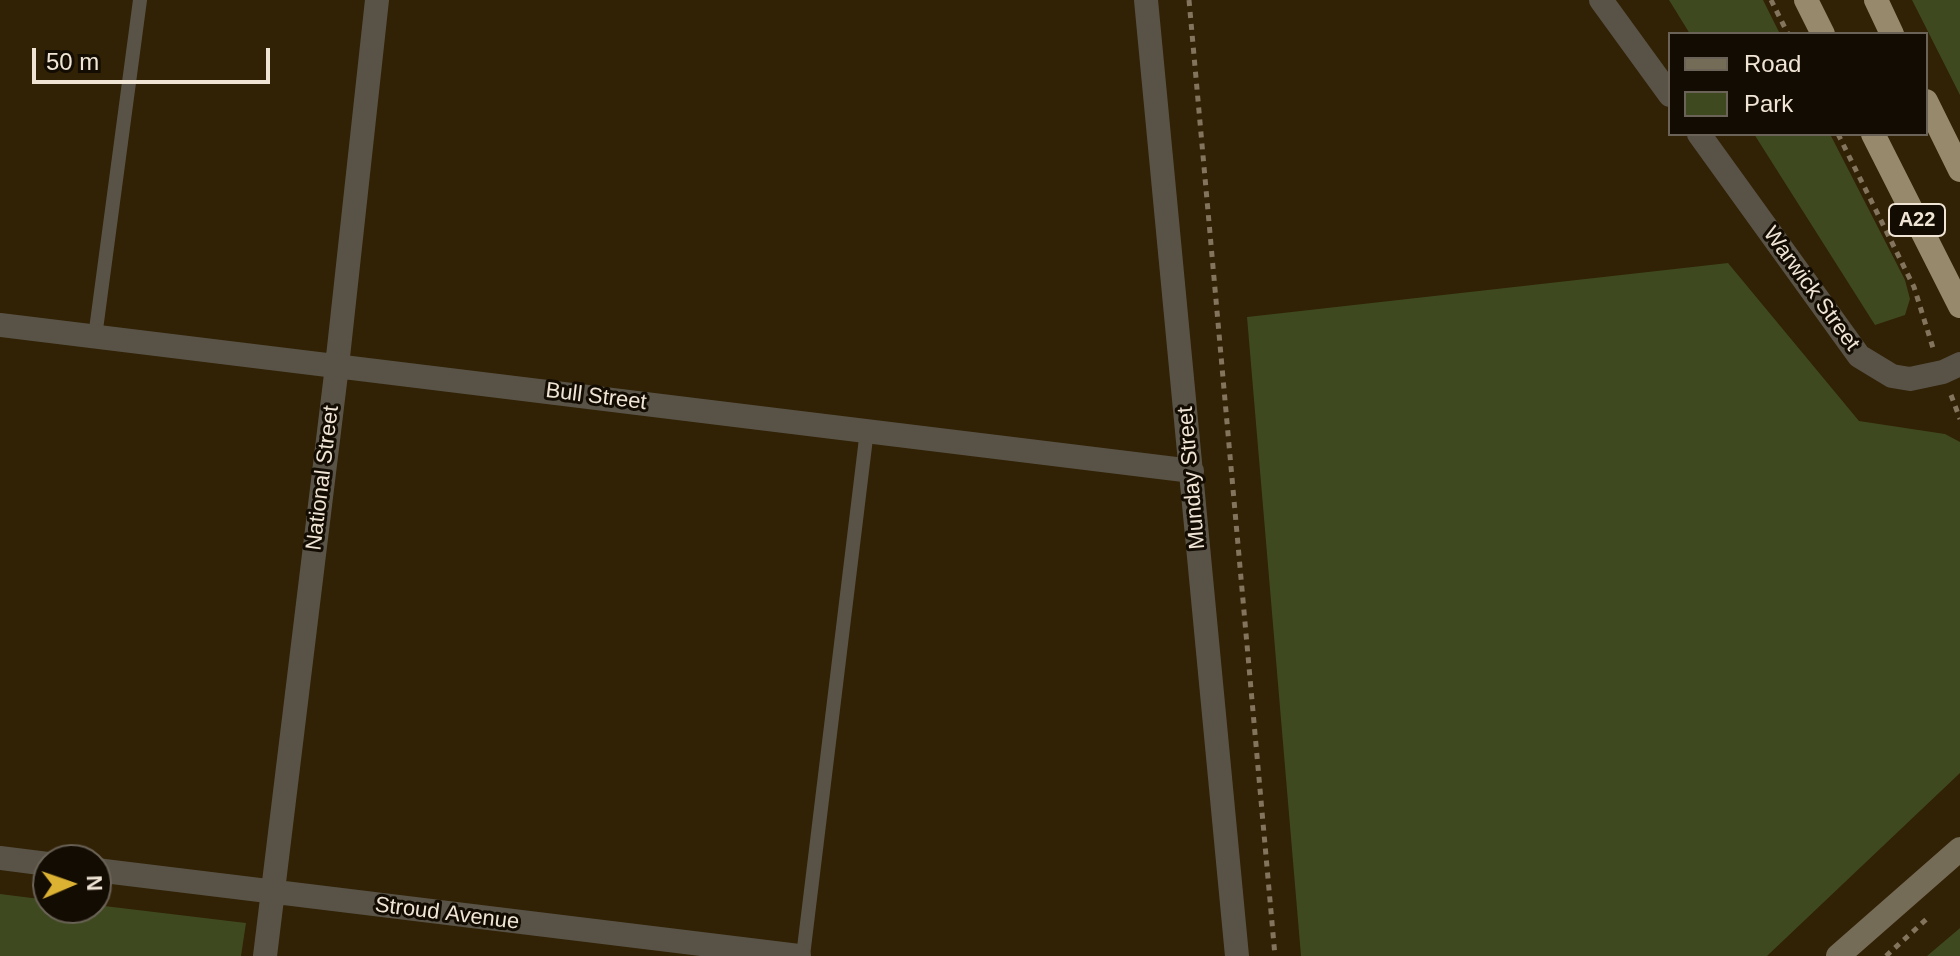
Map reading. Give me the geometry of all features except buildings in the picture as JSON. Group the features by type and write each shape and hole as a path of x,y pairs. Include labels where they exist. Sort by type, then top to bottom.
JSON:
{"highway":[{"path":"1806,0 1822,32"},
{"path":"1876,0 1891,32"},
{"path":"1928,105 1960,170"},
{"name":"A22","path":"1874,136 1960,306"}],"main road":[{"path":"1838,956 1960,849"}],"street":[{"name":"National Street","path":"265,956 337,366 377,0"},
{"name":"Munday Street","path":"1146,0 1237,956"},
{"path":"1601,0 1668,92"},
{"name":"Warwick Street","path":"1700,136 1859,356 1892,376 1910,379 1928,377 1960,364"},
{"name":"Bull Street","path":"0,325 1192,471"},
{"path":"0,858 32,862"},
{"name":"Stroud Avenue","path":"112,872 729,952 801,956"}],"lane":[{"path":"95,337 140,0"},
{"path":"801,956 867,430"}],"path":[{"path":"1189,0 1275,956"},
{"path":"1771,0 1787,32"},
{"path":"1839,136 1914,287 1925,329"},
{"path":"1886,956 1939,908"}],"green space":[{"path":"1669,0 1763,0 1779,32 1689,32"},
{"path":"1912,0 1960,0 1960,95"},
{"path":"1755,136 1831,136 1905,280 1910,299 1905,315 1875,325"},
{"path":"1728,263 1859,421 1945,434 1960,442 1960,773 1767,956 1301,956 1247,317"},
{"path":"0,894 32,898 32,924 112,924 112,907 246,923 241,956 0,956"},
{"path":"1960,928 1960,956 1927,956"}]}
